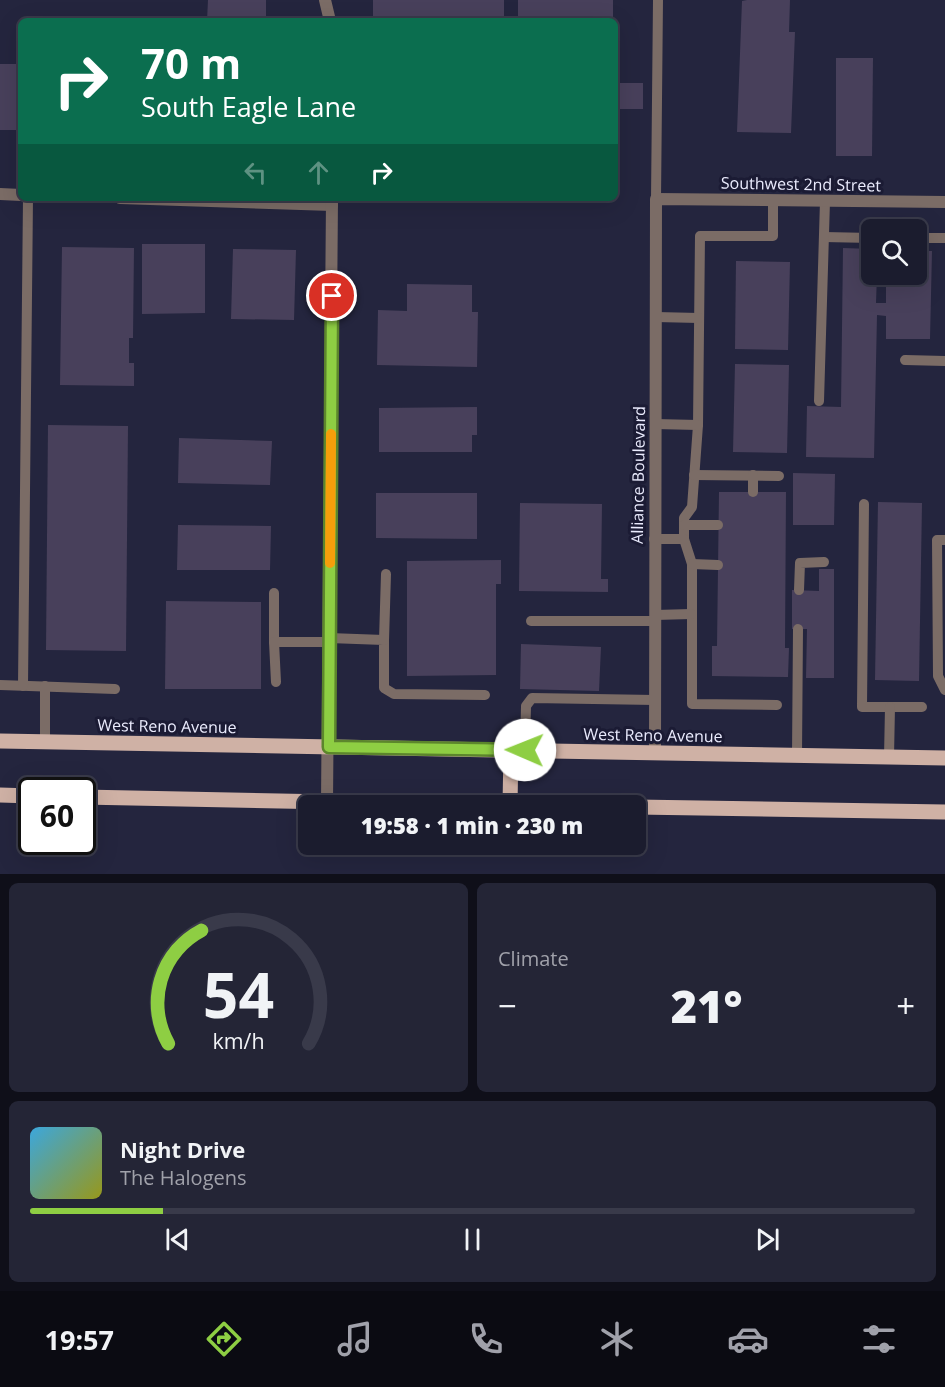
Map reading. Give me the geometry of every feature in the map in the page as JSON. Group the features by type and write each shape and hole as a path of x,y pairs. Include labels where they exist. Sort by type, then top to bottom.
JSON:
{"main road":[{"name":"West Reno Avenue","path":"0,741 945,758"},
{"path":"511,795 518,750"},
{"path":"0,795 18,796"},
{"path":"96,797 298,802"},
{"path":"646,807 945,812"}],"street":[{"path":"325,0 329,18"},
{"path":"0,194 18,195"},
{"name":"Southwest 2nd Street","path":"656,199 945,202"},
{"name":"Alliance Boulevard","path":"655,753 656,199"},
{"path":"279,201 332,202 327,795"}],"lane":[{"path":"656,199 658,0"},
{"path":"773,200 773,236 700,236 698,425 692,507 684,518 684,539 692,564 692,704 777,705"},
{"path":"23,686 28,201"},
{"path":"819,401 825,201"},
{"path":"824,237 861,238"},
{"path":"927,238 945,238"},
{"path":"656,317 699,318"},
{"path":"905,360 945,361"},
{"path":"656,424 698,425"},
{"path":"694,475 779,476"},
{"path":"753,475 753,492"},
{"path":"864,504 862,707 922,707"},
{"path":"684,525 718,525"},
{"path":"654,539 684,539"},
{"path":"945,540 937,540 937,551 938,676 945,690"},
{"path":"799,590 800,563 824,562"},
{"path":"692,564 718,565"},
{"path":"386,574 384,688 394,694 485,695"},
{"path":"274,593 276,682"},
{"path":"531,621 655,618 691,614"},
{"path":"797,755 798,629"},
{"path":"274,642 384,640"},
{"path":"0,685 115,689"},
{"path":"45,686 45,742"},
{"path":"518,750 526,706 532,698 655,700"},
{"path":"889,757 890,707"}],"building":[{"path":"208,0 266,0 266,18 207,18"},
{"path":"373,0 504,0 504,18 373,18"},
{"path":"518,0 613,0 613,18 518,18"},
{"path":"790,0 789,32 795,32 791,133 737,132 742,1"},
{"path":"836,58 873,58 872,156 836,156"},
{"path":"0,64 18,64 18,130 0,130"},
{"path":"618,83 643,83 643,109 618,109"},
{"path":"142,244 205,244 205,313 142,314"},
{"path":"62,247 134,248 133,338 129,338 129,363 134,363 134,386 60,385"},
{"path":"843,248 861,249 861,285 877,285 876,303 886,303 886,285 927,285 927,251 932,251 930,339 886,339 886,316 877,315 874,458 806,457 807,406 841,407"},
{"path":"233,249 296,250 294,320 231,319"},
{"path":"736,261 790,262 788,350 735,349"},
{"path":"407,284 472,285 472,312 478,312 477,367 377,365 378,310 407,311"},
{"path":"735,364 789,365 787,453 733,452"},
{"path":"477,407 477,435 472,435 472,452 379,452 379,408"},
{"path":"48,425 128,426 126,651 46,650"},
{"path":"179,438 272,441 270,485 178,483"},
{"path":"793,473 835,474 834,525 793,525"},
{"path":"719,492 786,492 785,648 789,648 788,677 712,676 712,646 717,646"},
{"path":"376,493 477,493 477,539 376,538"},
{"path":"878,502 922,503 919,681 875,680"},
{"path":"520,503 602,504 601,579 608,579 608,592 519,591"},
{"path":"178,525 271,526 270,570 177,570"},
{"path":"501,560 501,584 496,584 496,675 407,676 407,561"},
{"path":"819,569 834,569 834,678 806,678 807,629 792,629 792,590 819,591"},
{"path":"166,601 261,602 261,689 165,689"},
{"path":"521,644 601,647 599,691 520,689"}],"slow traffic":[{"path":"330,563 331,434"}],"route":[{"path":"332,296 329,747 525,750"}]}
